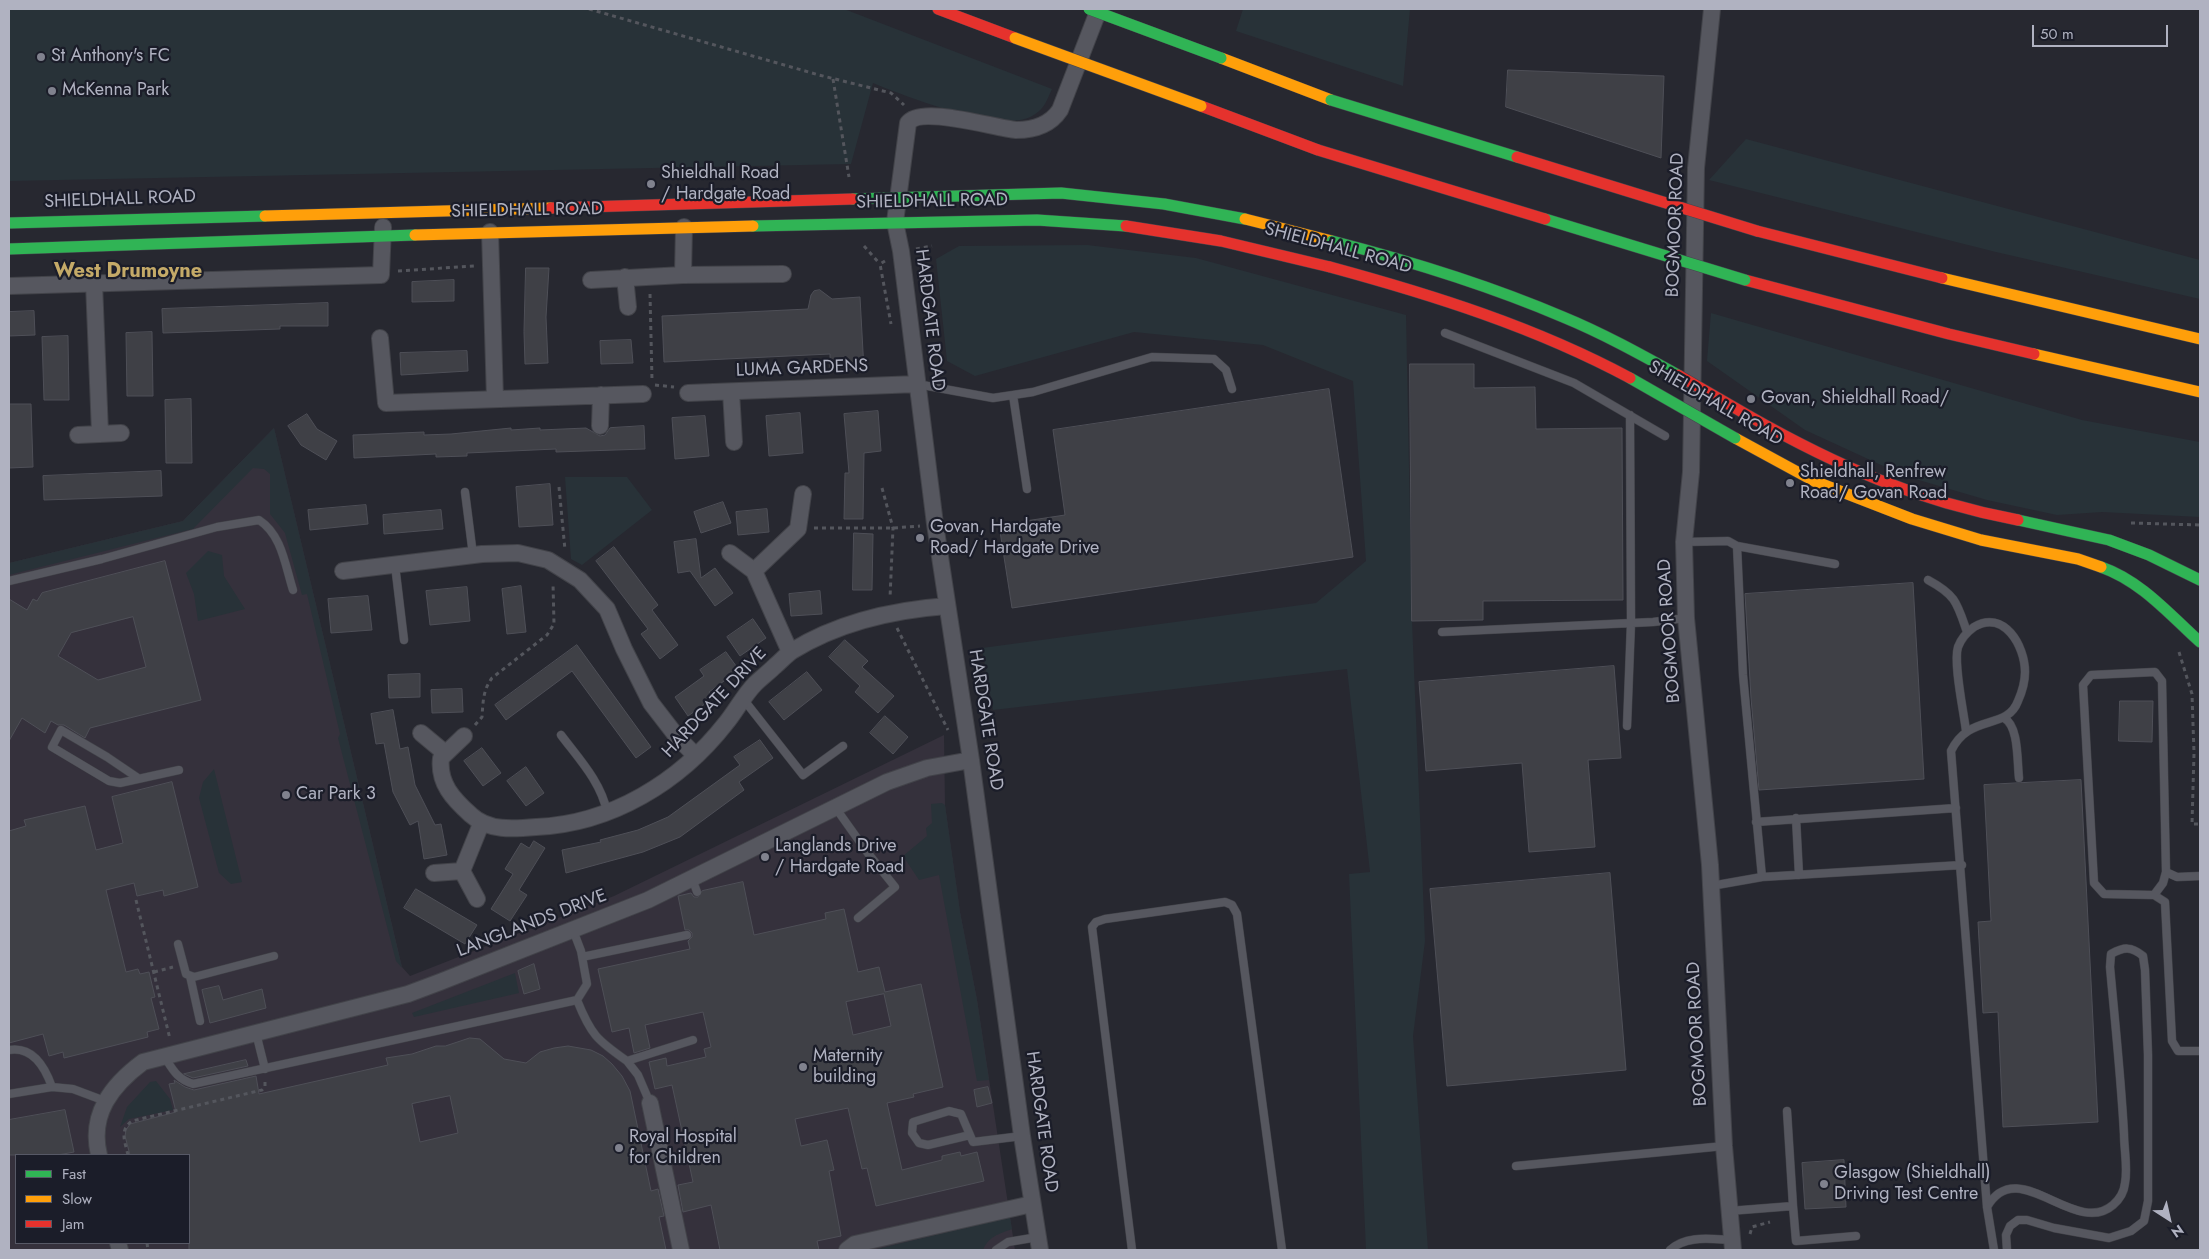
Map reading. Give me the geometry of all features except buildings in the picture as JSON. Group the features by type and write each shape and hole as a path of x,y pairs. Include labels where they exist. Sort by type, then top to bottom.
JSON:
{"main road":[{"path":"938,9 1318,150 1745,280 1949,334 2200,392"},
{"path":"1089,9 1331,100 1757,231 1946,279 2200,339"},
{"name":"SHIELDHALL ROAD","path":"9,223 1052,192 1110,195 1222,212 1264,222 1480,284 1565,318 1660,364 1813,452 1902,489 1945,504 1984,514 2096,536 2120,543 2200,580"},
{"name":"SHIELDHALL ROAD","path":"9,249 382,235 1037,220 1123,224 1205,236 1283,253 1434,296 1557,342 1624,375 1814,481 1888,511 1962,535 2078,560 2118,573 2142,588 2200,642"}],"street":[{"path":"917,116 943,117 1016,130 1028,130 1046,124 1056,117 1060,110 1099,9"},
{"name":"BOGMOOR ROAD","path":"1712,9 1696,168 1691,472 1684,542 1686,618 1710,865 1724,1146 1732,1245"},
{"name":"HARDGATE ROAD","path":"917,116 908,123 896,222 935,524 971,760 1022,1136 1039,1244"},
{"path":"9,286 381,275 383,212"},
{"path":"684,227 684,275"},
{"path":"490,232 495,398"},
{"path":"591,280 650,276 784,274"},
{"path":"625,277 628,307"},
{"path":"94,283 100,434"},
{"path":"380,338 386,403 643,394"},
{"name":"LUMA GARDENS","path":"688,393 917,384"},
{"path":"731,392 734,442"},
{"path":"600,395 600,426"},
{"path":"78,435 121,433"},
{"path":"754,571 798,528 803,494"},
{"path":"343,571 473,555 518,553 552,562 580,580 607,609 624,649 651,703 678,738 696,756"},
{"path":"730,553 754,571 790,652"},
{"name":"HARDGATE DRIVE","path":"481,824 515,828 575,823 642,797 696,756 744,700 754,685 790,652 823,633 854,622 906,611 947,606"},
{"path":"421,733 445,753"},
{"path":"462,871 481,824 469,814 444,784 440,773 440,766 441,758 445,753 464,736"},
{"name":"LANGLANDS DRIVE","path":"99,1154 97,1133 99,1118 105,1101 118,1082 143,1062 408,994 648,900 694,885 836,807 887,782 927,768 971,760"},
{"path":"434,874 462,871"},
{"path":"462,871 477,899"},
{"path":"650,1103 681,1250"},
{"path":"847,1250 855,1244 1032,1204"}],"lane":[{"path":"1444,333 1574,383 1665,436"},
{"path":"917,384 994,398 1033,392 1152,357 1214,359 1226,370 1232,389"},
{"path":"1013,395 1027,489"},
{"path":"1626,726 1631,623 1630,415"},
{"path":"466,492 473,555"},
{"path":"9,581 102,559 217,526 249,520 260,520 270,527 278,541 293,590"},
{"path":"1684,542 1728,541 1737,546 1834,564"},
{"path":"1737,546 1743,676 1762,877"},
{"path":"395,565 404,640"},
{"path":"1928,580 1951,594 1966,632"},
{"path":"1442,632 1631,623 1686,618"},
{"path":"1966,731 1958,648 1966,632 1981,623 1994,622 2005,626 2022,651 2025,671 2024,684 2018,704 2004,718 1981,724 1966,731 1957,739 1952,751 1987,1206 1994,1250"},
{"path":"2154,895 2163,883 2166,872 2162,681 2155,672 2091,675 2083,685 2094,883 2104,894 2154,895 2165,902 2172,1041 2178,1051 2200,1051"},
{"path":"744,700 803,774 843,746"},
{"path":"2004,718 2010,722 2014,729 2019,778"},
{"path":"138,778 61,730 52,747 109,781 120,783 179,770"},
{"path":"561,735 604,796 607,812"},
{"path":"836,807 866,852 895,887 858,918"},
{"path":"1756,822 1956,808"},
{"path":"1796,818 1799,875"},
{"path":"1710,886 1762,877 1962,865"},
{"path":"2166,872 2177,877 2200,876"},
{"path":"1132,1250 1092,927 1096,922 1106,919 1225,902 1232,905 1237,914 1282,1250"},
{"path":"169,1055 175,1074 183,1081 193,1084 577,1000 587,984 582,957 573,930"},
{"path":"582,957 687,935"},
{"path":"178,944 186,974 194,977 274,956"},
{"path":"1987,1206 1993,1196 2002,1190 2013,1187 2023,1189 2059,1204 2093,1213 2107,1210 2120,1199 2126,1182 2122,1100 2110,967 2112,954 2124,947 2134,949 2143,956 2146,979 2148,1201 2144,1220 2131,1231 2109,1238 2054,1228 2027,1220 2018,1220 2010,1226 2006,1235 2008,1250"},
{"path":"190,976 200,1021"},
{"path":"577,1000 587,1025 600,1042 627,1061 638,1075 650,1103"},
{"path":"256,1033 265,1069"},
{"path":"627,1061 693,1040"},
{"path":"9,1050 23,1050 36,1058 46,1070 52,1087"},
{"path":"9,1094 52,1087 72,1089 105,1101"},
{"path":"970,1135 928,1145 919,1143 912,1133 913,1122 949,1111 961,1114 974,1142 1022,1136"},
{"path":"1787,1111 1796,1240 1856,1236"},
{"path":"1516,1166 1724,1146"},
{"path":"1729,1211 1793,1206"},
{"path":"1670,1250 1680,1242 1696,1239 1732,1245"},
{"path":"996,1250 1008,1242 1039,1244"}],"path":[{"path":"589,9 809,72 891,93 917,116"},
{"path":"901,251 936,245"},
{"path":"381,275 405,269 491,265"},
{"path":"650,276 652,385 669,385 688,393"},
{"path":"559,488 567,571"},
{"path":"798,528 892,528 935,524"},
{"path":"464,736 482,717 486,687 492,678 547,635 554,624 552,562"},
{"path":"2177,645 2192,694 2194,753 2192,824 2200,824"},
{"path":"136,900 154,972 169,1055"},
{"path":"154,972 183,964"},
{"path":"128,1154 123,1131 126,1125 132,1121 262,1090 265,1087 265,1069"}],"shaded area":[{"path":"9,9 844,9 1052,89 1047,101 1036,114 1017,120 998,120 952,111 873,83 851,164 9,181"},
{"path":"1243,9 1410,9 1403,86 1236,31"},
{"path":"1746,139 2200,260 2200,299 1996,252 1709,180"},
{"path":"1087,245 1196,258 1406,315 1412,621 1425,941 1413,1036 1428,1250 1366,1250 1349,874 1370,872 1347,669 993,710 982,648 1316,603 1366,561 1353,381 1263,345 1134,332 975,376 947,361 936,259 959,246"},
{"path":"1711,313 2082,420 2200,442 2200,517 2102,512 2057,515 1987,500 1905,476 1805,430 1707,361"},
{"path":"274,428 402,967 410,976 614,896 944,735 945,805 960,912 977,1000 1015,1250 9,1250 9,563 183,521"},
{"path":"274,428 402,968 396,961 338,738 340,734 307,594 302,595 285,533 270,514 270,474 264,469 253,468 193,529 9,575 9,563 183,521"},
{"path":"565,477 627,477 652,510 582,565 571,559"},
{"path":"208,551 222,555 224,576 245,609 198,621 194,594 186,573"},
{"path":"214,769 242,882 231,884 219,873 199,798 203,782"},
{"path":"942,803 945,805 960,912 977,1000 989,1080 977,1081 939,875 919,880 903,856 927,836 926,828 932,823 931,804"},
{"path":"515,973 519,993 414,1017 412,1013"},
{"path":"156,1081 170,1099 173,1110 129,1119 120,1127 127,1107 150,1082"},
{"path":"1010,1217 1012,1229 991,1239 983,1250 873,1250"}],"traffic: fast":[{"path":"1089,9 1221,58"},
{"path":"1331,100 1517,157"},
{"path":"853,199 1061,193 1164,204 1245,219"},
{"path":"9,223 265,216"},
{"path":"1545,219 1745,280"},
{"path":"753,226 1037,220 1126,226"},
{"path":"9,249 415,235"},
{"path":"1332,241 1449,274 1535,305 1607,337 1678,375"},
{"path":"1630,378 1735,438"},
{"path":"2018,520 2109,540 2149,555 2200,580"},
{"path":"2101,567 2129,581 2154,599 2200,642"}],"traffic: slow":[{"path":"1015,38 1201,106"},
{"path":"1221,58 1331,100"},
{"path":"265,216 551,208"},
{"path":"1245,219 1332,241"},
{"path":"415,235 753,226"},
{"path":"1942,278 2200,339"},
{"path":"2034,354 2200,392"},
{"path":"1735,438 1814,481 1912,519 1981,540 2078,559 2101,567"}],"traffic: jam":[{"path":"938,9 1015,38"},
{"path":"1201,106 1318,150"},
{"path":"1318,150 1545,219"},
{"path":"1517,157 1757,231"},
{"path":"551,208 853,199"},
{"path":"1126,226 1221,241 1330,267"},
{"path":"1757,231 1942,278"},
{"path":"1330,267 1407,289 1483,314 1558,343 1630,378"},
{"path":"1745,280 1949,334 2034,354"},
{"path":"1678,375 1749,416"},
{"path":"1749,416 1814,451 1879,480 1946,503 2018,520"}],"place":[{"name":"St Anthony's FC","path":"41,57"},
{"name":"McKenna Park","path":"52,91"},
{"name":"Shieldhall Road / Hardgate Road","path":"651,184"},
{"name":"Govan, Shieldhall Road/","path":"1751,399"},
{"name":"Shieldhall, Renfrew Road/ Govan Road","path":"1790,483"},
{"name":"Govan, Hardgate Road/ Hardgate Drive","path":"920,538"},
{"name":"Car Park 3","path":"286,795"},
{"name":"Langlands Drive / Hardgate Road","path":"765,857"},
{"name":"Maternity building","path":"803,1067"},
{"name":"Royal Hospital for Children","path":"619,1148"},
{"name":"Glasgow (Shieldhall) Driving Test Centre","path":"1824,1184"}],"district":[{"name":"West Drumoyne","path":"128,272"}]}
